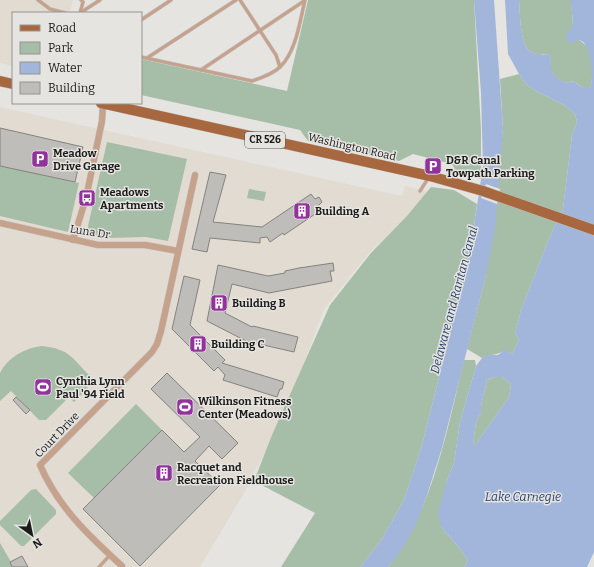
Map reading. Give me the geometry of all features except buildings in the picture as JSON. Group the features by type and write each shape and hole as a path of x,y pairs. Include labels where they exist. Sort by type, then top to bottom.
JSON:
{"main road":[{"path":"0,81 12,84"},
{"name":"Washington Road","path":"106,104 430,176 483,191 594,230"}],"street":[{"path":"73,240 86,198 95,156 102,121 102,104"},
{"name":"Court Drive","path":"122,566 72,516 55,496 47,483 40,466 152,352 161,331 195,175"},
{"name":"Luna Dr","path":"0,223 98,245 146,245 178,251"}],"lane":[{"path":"38,0 50,9 61,12"},
{"path":"80,12 83,2 81,0"},
{"path":"82,12 100,0"},
{"path":"142,19 171,0"},
{"path":"147,58 236,0"},
{"path":"240,0 276,55 280,67"},
{"path":"142,57 252,81 267,76 280,67 294,46 305,1"},
{"path":"201,70 305,1"},
{"path":"82,153 95,156"},
{"path":"420,191 430,176"},
{"path":"99,567 110,555"}],"shaded area":[{"path":"0,0 73,0 70,12 12,12 12,66 0,63"},
{"path":"0,107 402,196 405,186 430,192 416,209 370,252 324,309 287,410 243,495 200,567 0,567"}],"green space":[{"path":"308,0 474,0 481,130 481,179 457,173 452,164 413,154 399,161 308,141 300,130 142,95 142,59 287,91"},
{"path":"519,0 571,0 573,22 572,29 577,38 588,48 591,57 592,75 590,88 583,88 573,81 565,83 553,74 550,55 535,54 527,49 521,29"},
{"path":"519,74 526,84 536,91 564,105 575,114 577,123 572,135 563,209 548,241 521,310 515,334 519,339 513,353 510,354 506,350 482,358 467,349 485,279 503,129 500,79"},
{"path":"107,142 187,159 168,241 146,237 108,238 86,235"},
{"path":"0,165 79,183 68,232 0,216"},
{"path":"431,187 454,190 477,204 473,232 457,306 422,445 404,500 382,539 360,567 281,567 315,513 254,481 272,435 330,305 371,253 407,216"},
{"path":"249,189 266,192 264,201 247,198"},
{"name":"Cynthia Lynn Paul '94 Field","path":"42,346 59,349 70,355 90,376 83,382 88,388 74,402 69,397 46,420 39,420 11,391 0,401 0,373 3,367 12,358 23,351"},
{"path":"464,360 475,360 476,366 460,422 454,463 447,480 441,527 462,551 468,561 464,567 388,567 403,545 427,495 444,441"},
{"path":"495,377 502,377 511,384 509,397 475,445 473,445 476,422 481,413 481,406 487,380"},
{"path":"136,404 162,430 94,498 68,473"},
{"path":"36,489 56,510 56,514 24,546 21,546 0,525 0,521 31,490"},
{"path":"0,543 14,567 0,567"}],"water":[{"path":"474,0 494,0 503,129 495,229 485,279 442,448 417,522 401,551 388,567 360,567 382,539 404,500 422,445 457,306 473,232 483,166 481,93"},
{"name":"Lake Carnegie","path":"505,0 519,0 521,29 527,49 535,54 550,55 552,72 556,77 565,83 573,81 583,88 590,88 592,79 591,65 586,47 583,42 579,40 570,43 566,40 566,34 570,30 573,23 571,0 594,0 594,552 587,567 464,567 468,561 462,551 441,527 438,512 447,480 454,463 460,422 476,366 482,358 489,355 498,355 506,349 510,354 513,353 519,339 515,334 521,310 548,241 563,209 572,135 577,123 575,114 564,105 536,91 526,84 508,54","holes":["495,377 502,377 511,384 509,397 475,445 473,445 476,422 481,413 481,406 487,380"]}],"pier":[{"path":"486,184 500,189 497,204 481,198"}],"place":[{"name":"Meadow Drive Garage","path":"40,159"},
{"name":"D&R Canal Towpath Parking","path":"433,166"},
{"name":"Meadows Apartments","path":"87,198"},
{"name":"Building A","path":"302,211"},
{"name":"Building B","path":"219,303"},
{"name":"Building C","path":"198,344"},
{"name":"Cynthia Lynn Paul '94 Field","path":"43,387"},
{"name":"Wilkinson Fitness Center (Meadows)","path":"185,407"},
{"name":"Racquet and Recreation Fieldhouse","path":"164,473"}],"water label":[{"name":"Delaware and Raritan Canal","path":"454,300"}]}
